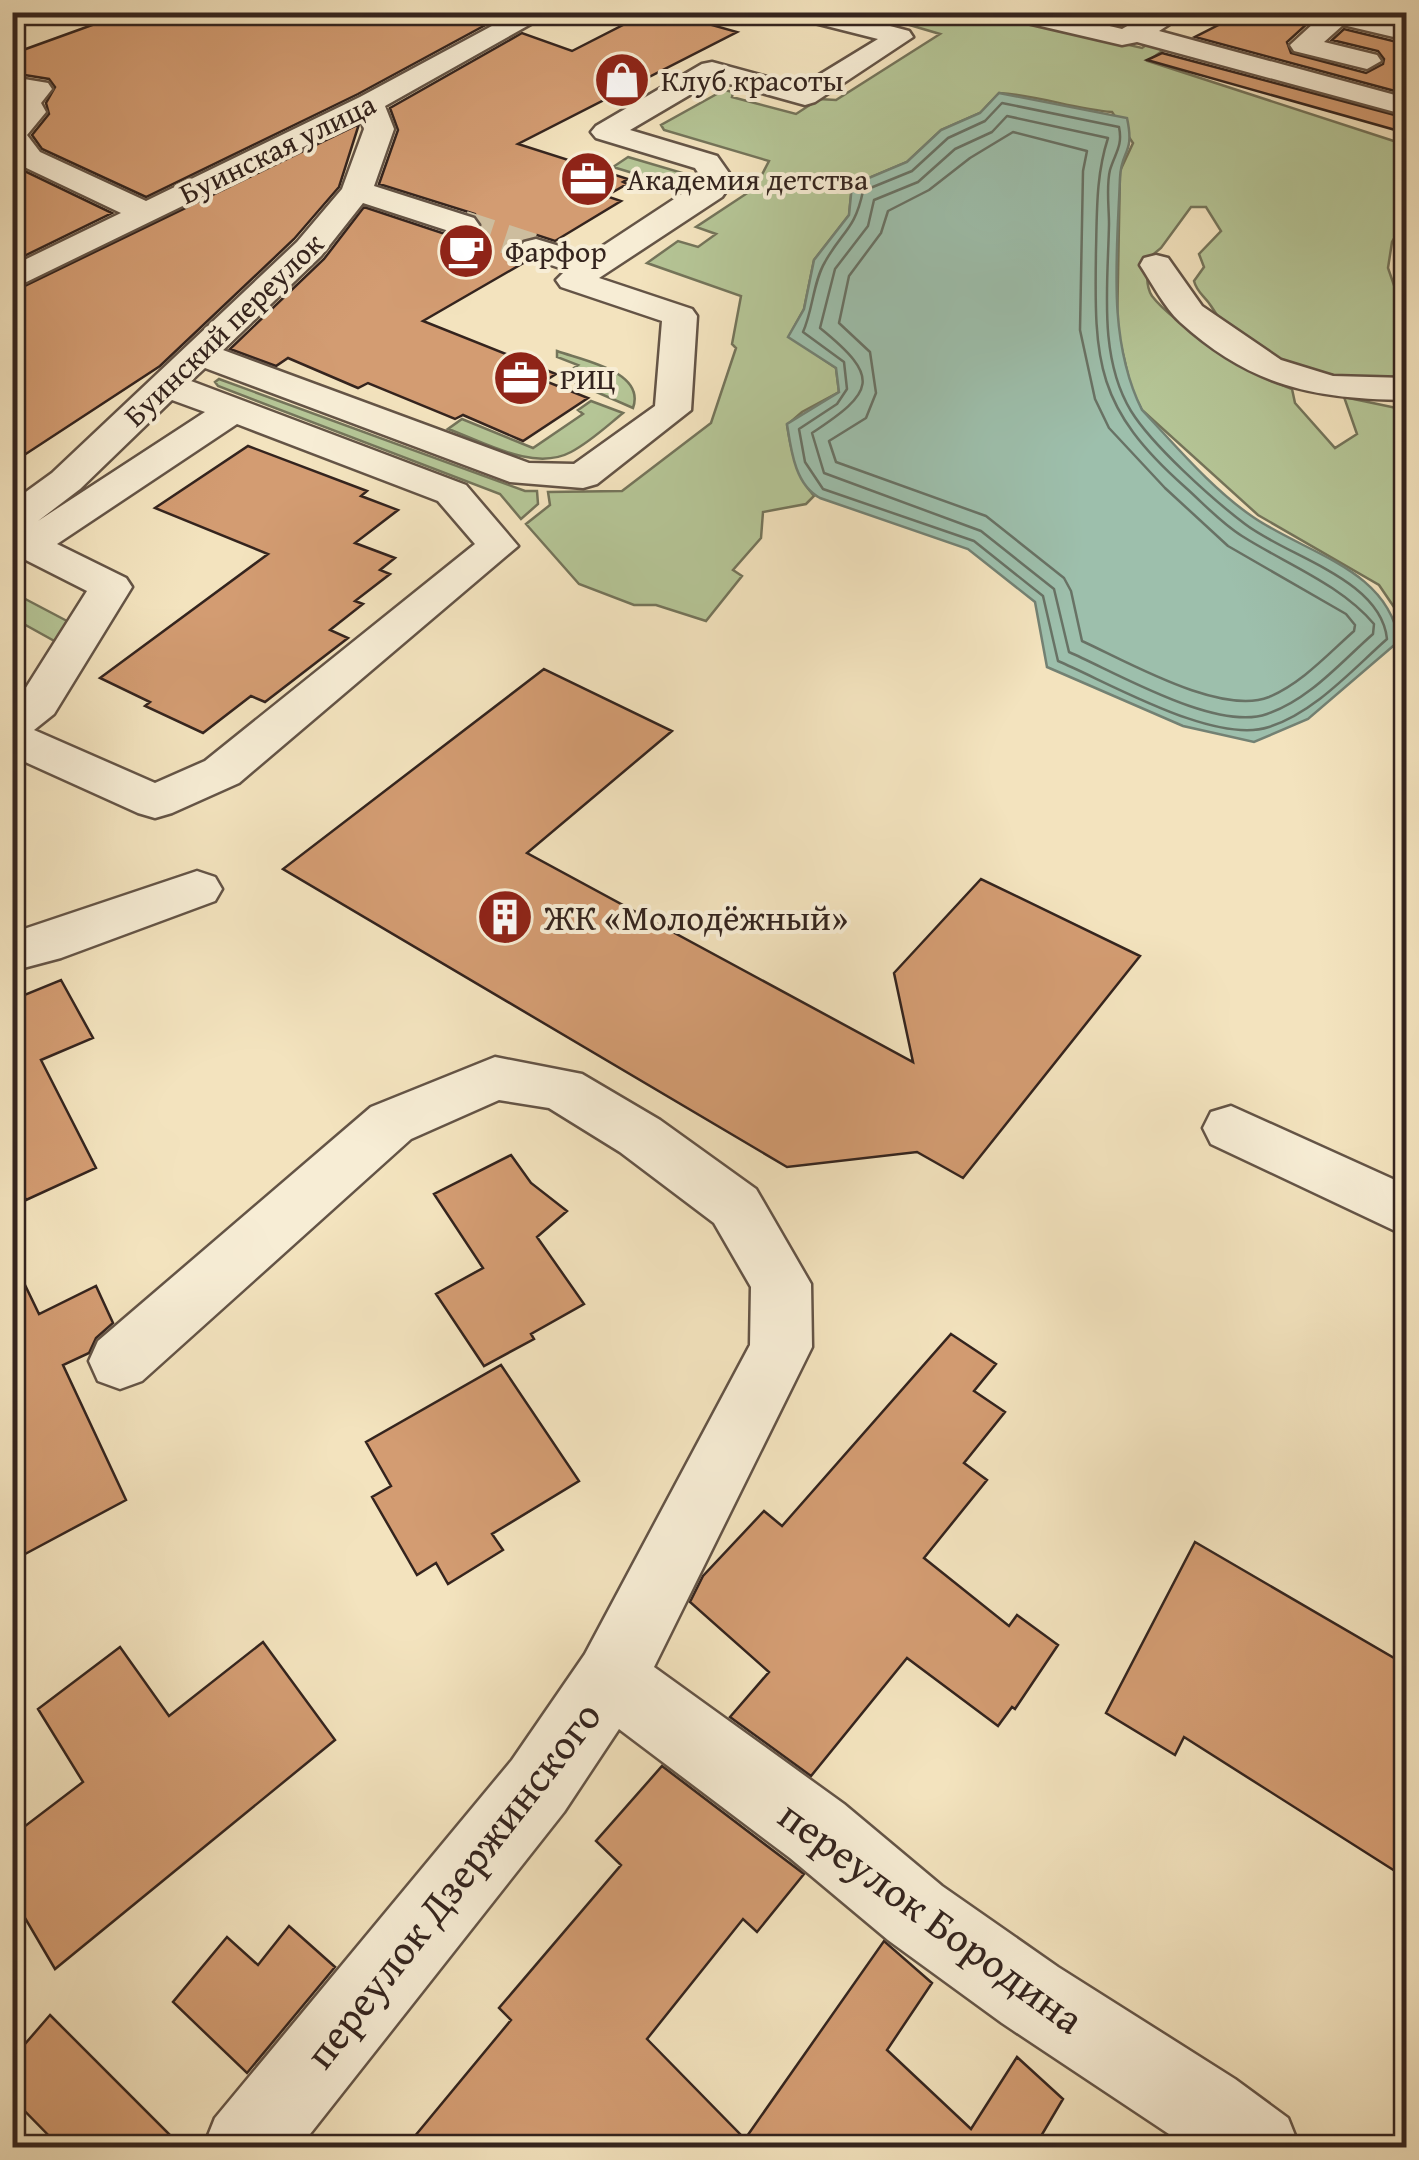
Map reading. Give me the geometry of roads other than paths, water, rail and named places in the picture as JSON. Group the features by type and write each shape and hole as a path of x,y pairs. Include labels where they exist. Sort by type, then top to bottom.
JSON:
{"street":[{"name":"Буинская улица","path":"12,279 370,104 539,12"},
{"path":"200,354 524,474 583,476 673,410 680,316 573,280 711,190 719,180 706,162 606,132 712,70 805,96 900,36 804,12"},
{"path":"1015,12 1122,37 1138,34 1170,12"},
{"path":"1368,61 1304,46 1340,14 1398,30"},
{"path":"1138,34 1406,108"},
{"path":"12,85 38,89 26,102 32,112 12,134 29,158 146,213"},
{"name":"Буинский переулок","path":"12,520 66,481 308,249 356,191 379,129 370,104"},
{"path":"356,191 463,225"},
{"path":"536,249 592,267"},
{"path":"1156,265 1190,313 1268,368 1332,387 1406,388"},
{"path":"12,738 155,802 222,772 498,546 452,494 167,385"},
{"path":"12,725 38,704 110,587 28,545 233,410"},
{"path":"12,952 43,945 197,889"},
{"name":"переулок Дзержинского","path":"120,1361 391,1123 495,1078 562,1089 640,1136 734,1206 781,1284 781,1347 610,1679 538,1786 245,2148"},
{"path":"1231,1128 1406,1212"},
{"name":"переулок Бородина","path":"610,1679 817,1832 915,1913 1030,1994 1206,2108 1258,2148"}],"water":[{"path":"999,93 1127,118 1129,146 1120,178 1117,297 1123,355 1142,410 1223,494 1274,530 1362,580 1379,596 1392,617 1399,641 1308,719 1254,742 1183,726 1047,667 1035,602 968,549 820,498 800,476 787,424 839,392 836,368 788,337 804,309 814,260 849,215 852,185 907,162 941,130 980,113"}],"tunnel":[{"path":"463,225 536,249"}],"place":[{"name":"Клуб красоты","path":"622,80"},
{"name":"Академия детства","path":"588,179"},
{"name":"Фарфор","path":"466,251"},
{"name":"РИЦ","path":"521,378"},
{"name":"ЖК «Молодёжный»","path":"505,917"}]}
